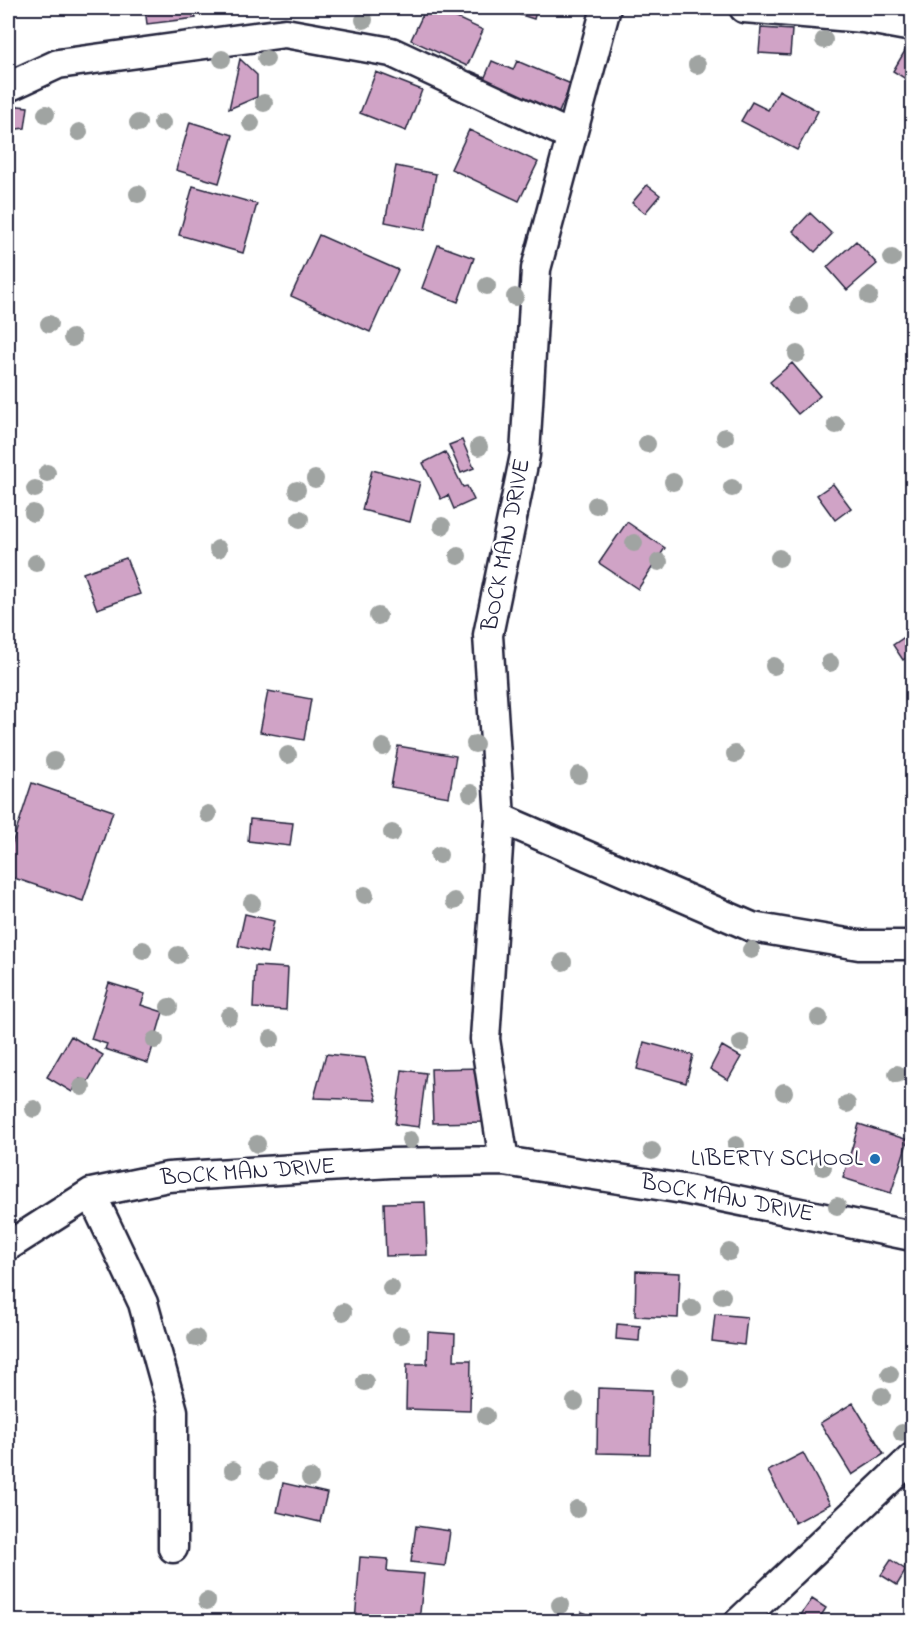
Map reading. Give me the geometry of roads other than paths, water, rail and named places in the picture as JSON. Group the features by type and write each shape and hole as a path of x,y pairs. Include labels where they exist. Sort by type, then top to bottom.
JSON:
{"street":[{"name":"BOCK MAN DRIVE","path":"504,1161 485,1039 500,818 488,635 525,455 536,269 606,8"},
{"path":"744,8 863,18 912,27"},
{"path":"8,87 58,64 285,33 391,52 572,136"},
{"path":"500,818 752,927 859,945 912,945"},
{"name":"BOCK MAN DRIVE","path":"8,1246 91,1193 168,1177 391,1162 504,1161 683,1189 912,1236"},
{"path":"91,1193 143,1303 173,1411 173,1548"},
{"path":"739,1622 912,1458"}],"place":[{"name":"LIBERTY SCHOOL","path":"875,1159"}]}
